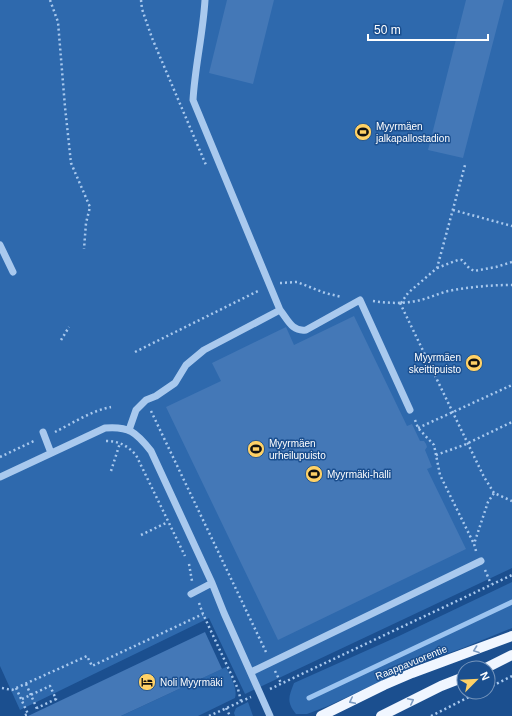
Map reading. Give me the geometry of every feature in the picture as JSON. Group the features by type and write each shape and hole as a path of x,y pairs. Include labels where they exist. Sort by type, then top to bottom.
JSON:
{"main road":[{"name":"Raappavuorentie","path":"321,716 384,685 512,636"},
{"path":"496,663 512,656"},
{"path":"381,716 440,686 456,680"}],"lane":[{"path":"205,0 204,24 193,88 193,100 280,310 293,328 300,331 306,330 360,300 410,410"},
{"path":"0,245 13,272"},
{"path":"129,430 136,410 146,400 156,396 175,383 186,366 204,350 280,310"},
{"path":"0,477 105,428 120,427 129,430 141,438 151,450 212,583 224,614 270,716"},
{"path":"43,432 51,453"},
{"path":"251,672 481,561"},
{"path":"193,592 212,583"}],"path":[{"path":"50,0 58,22 71,163 90,207 86,223 84,249"},
{"path":"437,268 465,165"},
{"path":"453,210 512,226"},
{"path":"400,303 408,293 437,268 458,260 462,260 474,271 512,262"},
{"path":"134,352 259,290 282,283 297,282 325,293 360,300 400,303 416,301 444,292 478,286 512,285"},
{"path":"400,303 484,477 494,493 512,501"},
{"path":"61,340 69,327"},
{"path":"418,428 512,385"},
{"path":"410,410 418,428 434,446 440,475 474,544 491,584"},
{"path":"151,411 281,684"},
{"path":"436,455 467,444 512,422"},
{"path":"101,441 114,441 120,443 129,447 136,455 190,567 193,592 238,690 241,701"},
{"path":"111,471 120,443"},
{"path":"474,544 488,502 494,493"},
{"path":"141,535 168,522"},
{"path":"209,716 281,684 512,575"},
{"path":"2,688 12,690 87,656 92,666 203,614"},
{"path":"496,684 512,676"},
{"path":"22,699 31,695 50,686 56,699 38,710 31,695 26,684"},
{"path":"16,688 28,714 23,716"},
{"path":"431,716 463,700"},
{"path":"226,708 230,716"}],"shaded area":[{"name":"Myyrmäen urheilupuisto","path":"0,0 512,0 512,568 245,694 209,618 20,710 0,666"},
{"path":"512,582 512,628 463,648 420,663 328,706 307,714 296,714 293,710 289,699 294,683 399,636"},
{"path":"226,667 235,686 235,698 198,716 121,716"},
{"path":"248,702 253,716 235,716 234,713 236,708"}],"building":[{"path":"227,0 274,0 253,84 209,73"},
{"path":"466,0 504,0 463,158 428,150"},
{"name":"Myyrmäki-halli","path":"354,316 407,426 412,424 420,441 424,441 426,444 427,447 425,450 432,467 427,469 466,549 278,640 166,407 221,381 212,363 286,327 294,345"},
{"name":"Noli Myyrmäki","path":"205,632 222,669 121,716 28,716"}],"waterway":[{"path":"309,698 512,602"}],"place":[{"name":"Myyrmäen jalkapallostadion","path":"363,132"},
{"name":"Myyrmäen skeittipuisto","path":"474,363"},
{"name":"Myyrmäen urheilupuisto","path":"256,449"},
{"name":"Myyrmäki-halli","path":"314,474"},
{"name":"Noli Myyrmäki","path":"147,682"}]}
